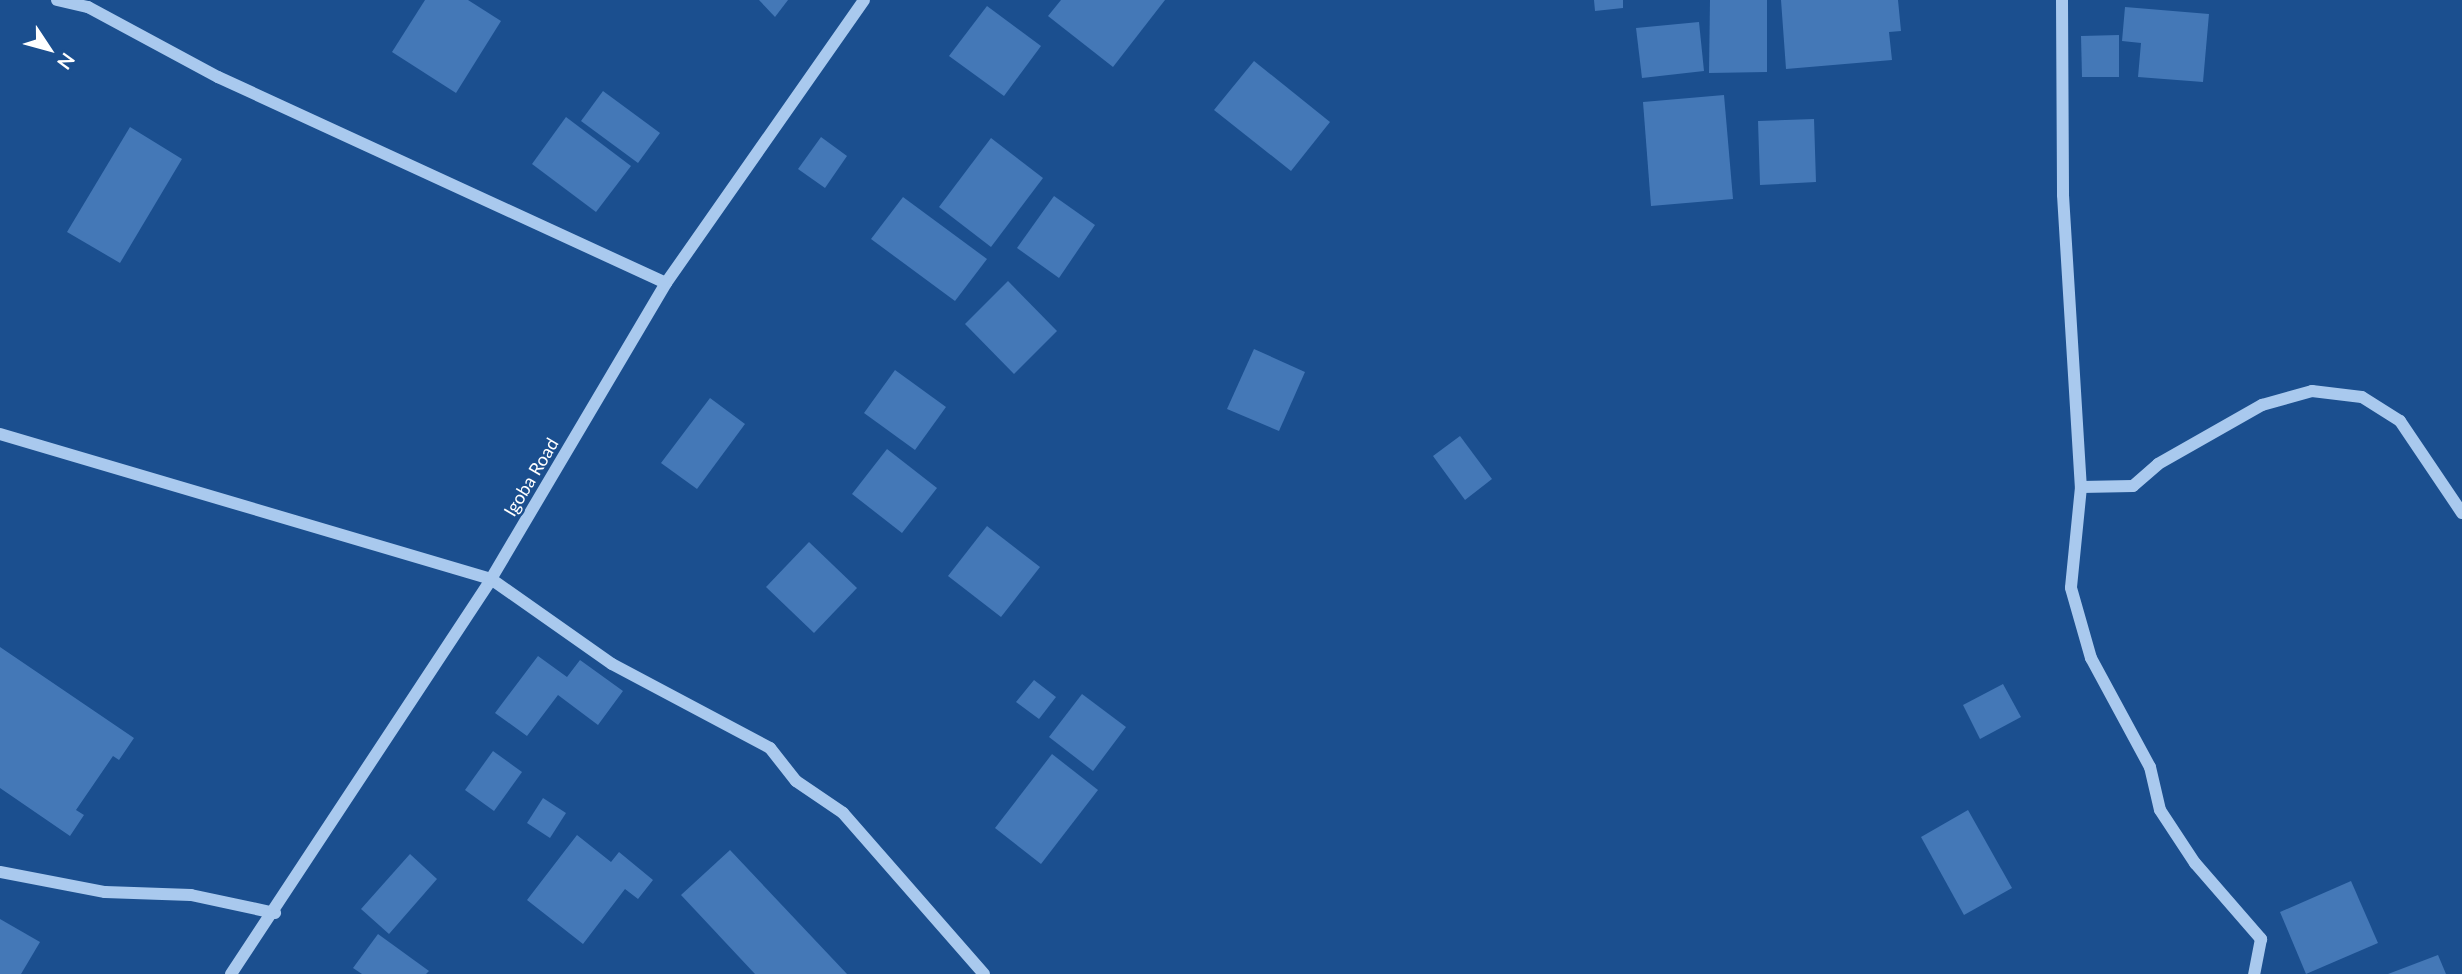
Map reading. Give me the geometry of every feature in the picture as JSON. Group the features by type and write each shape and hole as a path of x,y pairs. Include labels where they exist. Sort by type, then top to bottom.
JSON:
{"street":[{"path":"57,0 88,7 218,77 666,284"},
{"name":"Igoba Road","path":"232,974 275,913 491,579 666,284 863,0"},
{"path":"2062,0 2064,221 2081,487 2071,588 2091,658 2150,767 2160,810 2195,863 2261,939 2254,974"},
{"path":"2081,487 2133,486 2158,464 2262,405 2312,391 2362,397 2400,421 2462,513"},
{"path":"0,434 491,579 612,664 770,748 796,781 843,813 984,974"},
{"path":"0,872 105,892 191,895 275,913"}],"building":[{"path":"425,0 468,0 501,21 456,93 392,52"},
{"path":"759,0 788,0 775,17"},
{"path":"1061,0 1165,0 1113,67 1048,16"},
{"path":"1594,0 1623,0 1623,8 1595,11"},
{"path":"1710,0 1767,0 1767,72 1709,73"},
{"path":"1781,0 1898,0 1901,31 1889,32 1892,60 1786,69"},
{"path":"987,6 1041,46 1004,96 949,56"},
{"path":"2125,7 2209,14 2203,82 2138,77 2141,43 2122,41"},
{"path":"1699,22 1704,71 1642,78 1636,28"},
{"path":"2119,35 2119,77 2082,77 2081,36"},
{"path":"1254,61 1330,122 1291,171 1214,110"},
{"path":"603,91 660,133 638,163 581,121"},
{"path":"1724,95 1733,199 1651,206 1643,102"},
{"path":"566,117 631,166 596,212 532,164"},
{"path":"1814,119 1816,182 1760,185 1758,121"},
{"path":"130,127 182,159 120,263 67,232"},
{"path":"821,137 847,156 825,188 798,169"},
{"path":"991,138 1043,178 991,247 939,207"},
{"path":"1054,196 1095,225 1059,278 1017,248"},
{"path":"903,197 987,259 955,301 871,239"},
{"path":"1008,281 1057,331 1014,374 965,324"},
{"path":"1254,349 1305,372 1279,431 1227,409"},
{"path":"895,370 946,407 915,450 864,413"},
{"path":"710,398 745,424 697,489 661,463"},
{"path":"1460,436 1492,479 1465,500 1433,456"},
{"path":"887,449 937,488 902,533 852,494"},
{"path":"987,526 1040,567 1001,617 948,576"},
{"path":"809,542 857,588 814,633 766,587"},
{"path":"0,647 134,738 119,760 113,756 76,810 84,815 70,836 0,788"},
{"path":"538,656 567,677 580,660 623,691 598,725 558,695 527,736 495,713"},
{"path":"1034,680 1056,697 1039,719 1016,702"},
{"path":"2003,684 2021,717 1980,739 1963,705"},
{"path":"1082,694 1126,727 1093,771 1049,737"},
{"path":"493,751 522,772 494,811 465,790"},
{"path":"1052,754 1098,790 1041,864 995,828"},
{"path":"543,798 566,813 550,838 527,823"},
{"path":"1968,810 2012,888 1964,915 1921,837"},
{"path":"577,835 611,862 619,852 653,880 638,899 625,889 583,944 527,900"},
{"path":"730,850 847,974 755,974 681,895"},
{"path":"410,854 437,879 389,934 361,909"},
{"path":"2351,881 2378,943 2306,974 2280,912"},
{"path":"0,919 40,942 21,974 0,974"},
{"path":"378,934 429,971 426,974 362,974 353,968"},
{"path":"2438,955 2446,974 2388,974"}]}
